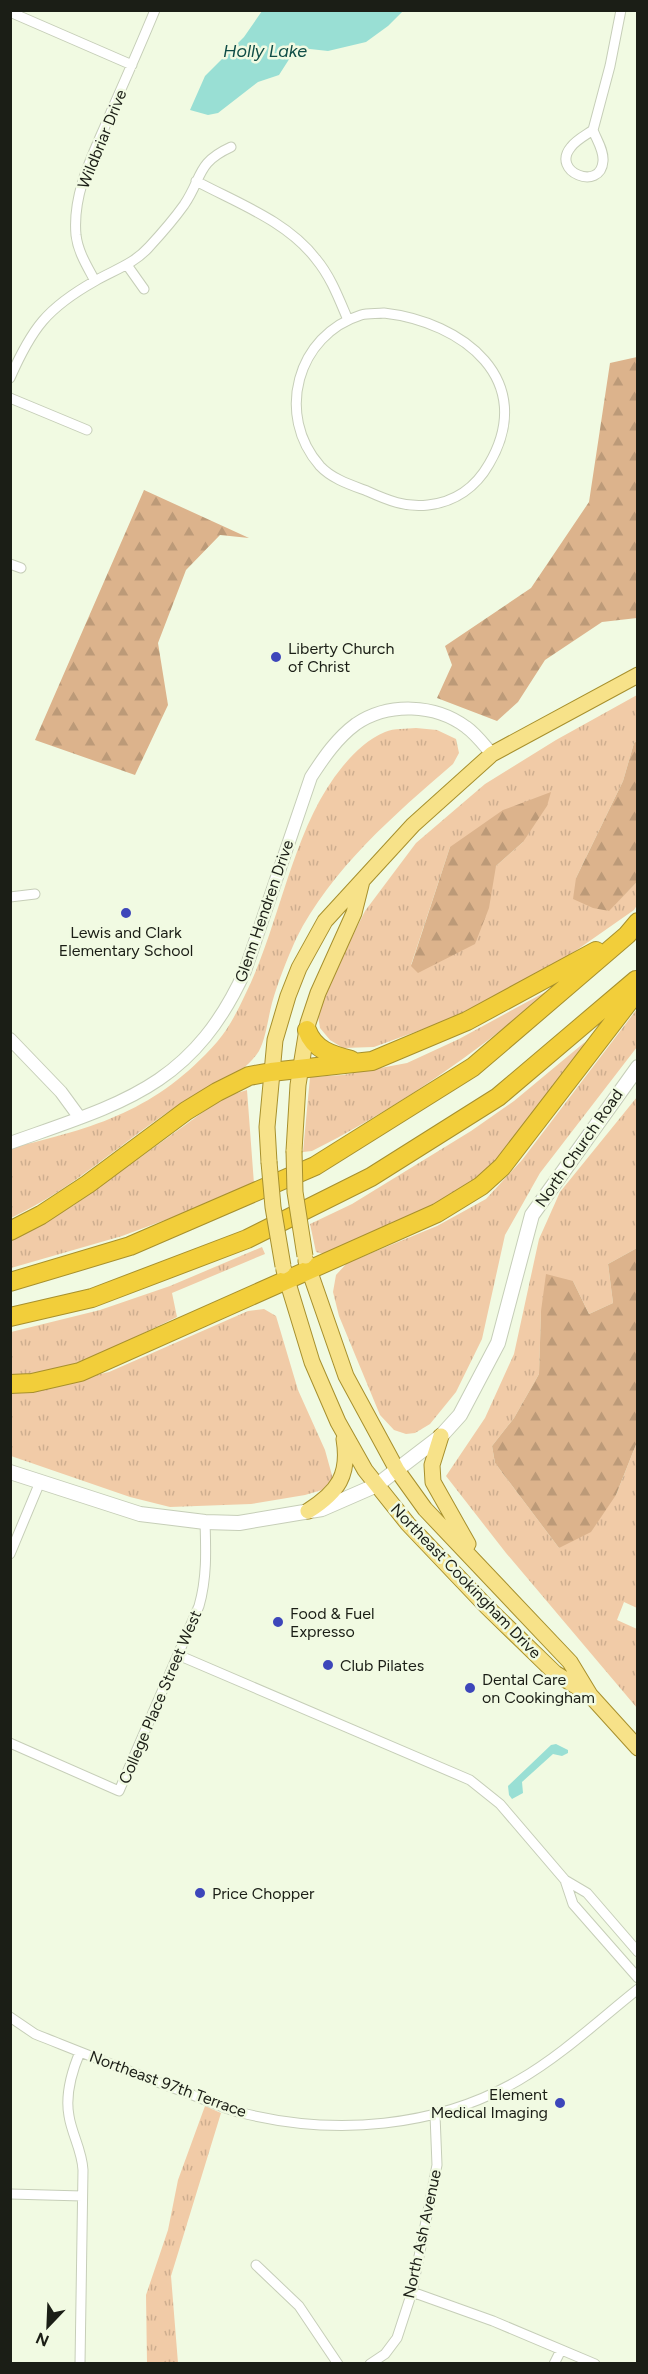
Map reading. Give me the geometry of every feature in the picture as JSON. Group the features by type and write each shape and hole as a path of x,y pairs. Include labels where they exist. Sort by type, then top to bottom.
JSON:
{"highway":[{"path":"10,1231 41,1215 79,1190 186,1111 249,1076 372,1061 468,1021 632,928"},
{"path":"10,1282 130,1246 324,1161 473,1067 632,928"},
{"path":"10,1317 92,1298 247,1239 371,1177 498,1097 638,979"},
{"path":"10,1384 32,1383 80,1372 306,1262 437,1213 481,1186 502,1167 531,1132 638,990"},
{"path":"307,1030 314,1044 324,1051 358,1062"}],"main road":[{"name":"Northeast Cookingham Drive","path":"590,1695 555,1673 529,1648 408,1524 365,1470 343,1430 312,1362 285,1273 273,1207 267,1127 275,1040 299,968 325,921 413,825 492,754 638,675"},
{"name":"Northeast Cookingham Drive","path":"362,878 354,913 318,993 307,1030 300,1069 294,1125 295,1192 306,1262 346,1376 397,1470 425,1509 481,1565 570,1662 590,1695 638,1748"},
{"name":"North Church Road","path":"10,1472 140,1514 205,1522 239,1523 322,1509 377,1485 441,1436 460,1415 498,1343 532,1215 638,1067"},
{"path":"308,1511 323,1502 341,1482 347,1455 343,1430"},
{"path":"441,1436 432,1465 433,1482 481,1565"}],"street":[{"name":"Wildbriar Drive","path":"96,281 82,257 76,238 78,203 87,166 155,10"},
{"path":"593,130 573,145 566,155 571,172 582,177 594,175 602,166 603,154 593,130 610,66 621,10"},
{"path":"10,12 132,65"},
{"path":"10,378 24,347 38,325 62,302 127,265 147,249 184,204 213,156 231,147"},
{"path":"196,182 285,229 316,258 333,284 348,320"},
{"path":"127,265 144,289"},
{"path":"364,314 411,318 473,347 490,367 502,390 506,406 506,424 496,452 482,477 470,489 456,497 431,505 402,504 331,475 320,465 304,443 298,426 296,398 302,371 308,357 332,331 348,320 364,314"},
{"path":"10,398 87,430"},
{"path":"10,564 21,568"},
{"name":"Glenn Hendren Drive","path":"10,1143 131,1097 168,1075 184,1061 218,1021 233,998 245,971 311,777 328,751 357,723 398,709 418,708 451,718 468,728 492,754"},
{"path":"10,897 35,894"},
{"path":"10,1039 61,1092 80,1118"},
{"path":"10,1554 40,1482"},
{"name":"College Place Street West","path":"10,1743 119,1791 191,1628 204,1588 207,1563 205,1522"},
{"path":"178,1654 471,1780 500,1804 565,1880 587,1893 638,1952"},
{"path":"565,1880 573,1904 638,1978"},
{"path":"435,2115 476,2101 519,2080 554,2057 638,1989"},
{"name":"Northeast 97th Terrace","path":"10,2017 35,2034 80,2052 240,2112 283,2122 329,2126 378,2124 435,2115"},
{"path":"80,2052 71,2073 68,2116 82,2155 80,2364"},
{"name":"North Ash Avenue","path":"370,2364 385,2354 397,2338 412,2292 437,2164 435,2115"},
{"path":"10,2194 82,2196"},
{"path":"255,2265 299,2306 338,2364"},
{"path":"412,2292 478,2314 595,2364"},
{"path":"554,2364 561,2350"}],"green space":[{"path":"637,357 637,618 602,622 545,660 518,702 497,721 437,698 452,665 445,646 531,588 589,502 610,363"},
{"path":"144,490 249,538 220,535 186,570 158,643 168,705 135,775 35,740"},
{"path":"637,695 637,741 634,743 623,781 576,878 608,911 637,882 637,905 634,910 561,961 448,1020 374,1047 343,1048 330,1040 320,1028 318,1016 328,985 365,911 416,843 485,784 556,740","holes":["523,842 496,866 411,965 450,847"]},
{"path":"396,729 437,730 456,739 459,753 453,764 366,844 327,889 310,913 286,963 272,1003 263,1040 252,1060 223,1082 180,1104 159,1118 56,1193 11,1218 10,1148 70,1133 123,1113 148,1100 171,1084 217,1042 236,1014 245,995 268,937 299,846 326,790 343,766 373,738"},
{"path":"637,741 637,882 609,911 593,908 573,899 576,878 623,781 634,743"},
{"path":"551,792 547,806 523,842 496,866 489,908 475,944 418,973 411,966 450,847 503,810"},
{"path":"551,989 495,1035 436,1078 344,1134 312,1151 303,1152 310,1077 343,1075 407,1063 459,1039"},
{"path":"637,1009 637,1047 540,1173 505,1235 482,1339 456,1392 430,1424 415,1433 406,1434 394,1430 380,1415 339,1316 333,1292 336,1275 347,1263 437,1226 486,1199 522,1160"},
{"path":"585,1042 579,1053 485,1174 437,1204 323,1254 316,1252 310,1224 352,1204 471,1131 514,1101"},
{"path":"247,1090 254,1184 211,1203 122,1236 11,1268 11,1239 74,1205 224,1097"},
{"path":"637,1097 637,1248 608,1264 613,1303 589,1314 573,1281 541,1311 539,1374 514,1418 492,1446 495,1463 559,1548 616,1495 637,1442 637,1608 624,1602 617,1620 637,1629 637,1708 506,1553 446,1476 485,1418 514,1354 539,1239 560,1192"},
{"path":"262,1247 265,1254 172,1293 177,1317 98,1355 65,1367 11,1378 11,1332 100,1310 170,1286"},
{"path":"637,1248 637,1442 616,1495 591,1532 559,1548 495,1463 492,1446 514,1418 539,1374 541,1311 546,1274 573,1281 589,1314 613,1303 608,1264"},
{"path":"264,1309 276,1316 298,1390 325,1450 333,1479 322,1490 251,1504 170,1507 130,1497 11,1456 11,1389 40,1388 109,1372 248,1311"},
{"path":"205,2106 221,2113 171,2276 178,2363 147,2363 146,2295 168,2230 178,2180"}],"water":[{"name":"Holly Lake","path":"262,11 403,11 388,26 366,42 328,51 301,48 295,50 279,75 258,82 218,113 208,115 190,110 205,76 244,37"},
{"path":"556,1744 568,1750 568,1753 562,1756 553,1754 522,1782 523,1793 512,1799 508,1786 551,1745"}],"place":[{"name":"Liberty Church of Christ","path":"276,657"},
{"name":"Lewis and Clark Elementary School","path":"126,913"},
{"name":"Food & Fuel Expresso","path":"278,1622"},
{"name":"Club Pilates","path":"328,1665"},
{"name":"Dental Care on Cookingham","path":"470,1688"},
{"name":"Price Chopper","path":"200,1893"},
{"name":"Element Medical Imaging","path":"560,2103"}]}
